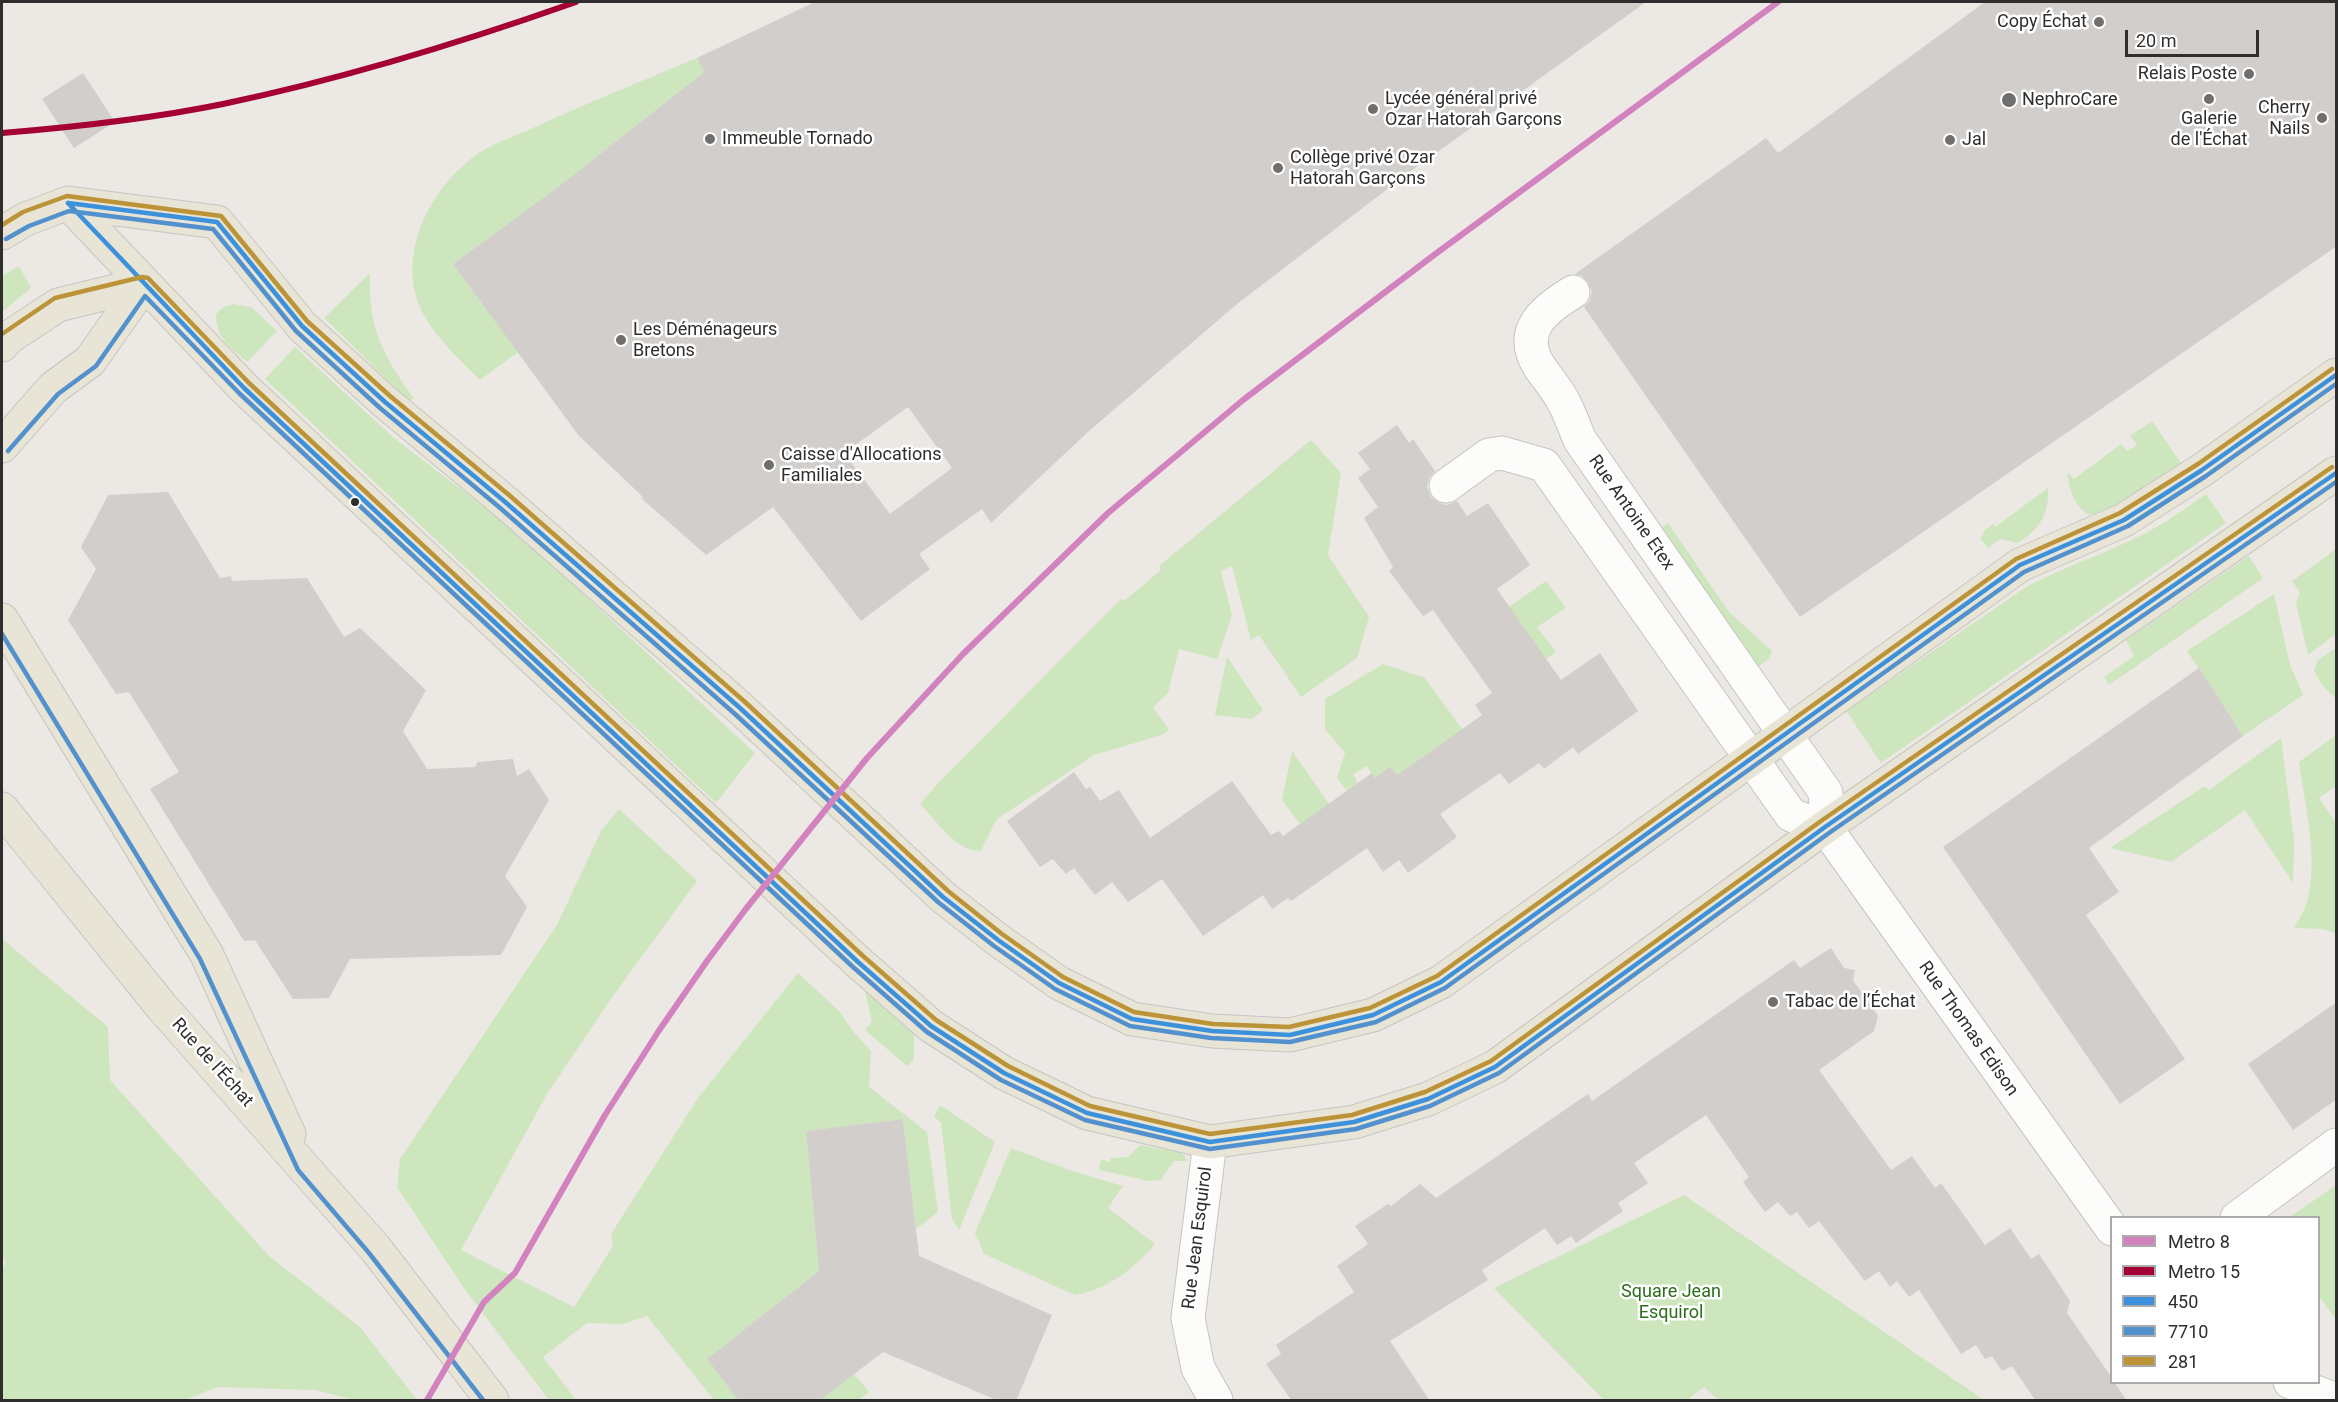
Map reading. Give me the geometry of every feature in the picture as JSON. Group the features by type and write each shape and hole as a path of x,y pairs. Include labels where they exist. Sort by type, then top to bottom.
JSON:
{"main road":[{"path":"68,203 244,388 858,962 931,1026 1004,1073 1087,1113 1210,1142 1354,1122 1428,1099 1496,1067 1825,827 2337,473"},
{"path":"2,234 26,219 68,203 217,222 315,339 740,708 926,883 998,940 1059,983 1132,1019 1212,1031 1290,1035 1373,1016 1442,982 2020,565 2124,520 2202,470 2337,375"},
{"path":"2,345 8,338 58,305 144,284"},
{"path":"2,446 52,388 90,361 144,284"},
{"path":"2,620 207,954 304,1166"},
{"name":"Rue de l'Échat","path":"2,809 162,1007 375,1248 492,1401"}],"street":[{"name":"Rue Antoine Etex","path":"1573,292 1549,307 1537,321 1532,341 1538,364 1563,401 1580,440 1826,793 1825,827"},
{"path":"1544,465 1580,440"},
{"path":"1446,486 1489,455 1502,453 1544,465 1791,815 1825,827"},
{"name":"Rue Thomas Edison","path":"1825,827 2110,1226"},
{"name":"Rue Jean Esquirol","path":"1210,1142 1188,1318 1198,1368 1216,1401"},
{"path":"2240,1216 2337,1145"},
{"path":"2293,1384 2337,1400"}],"green space":[{"path":"697,58 704,72 562,184 453,264 518,352 480,380 436,333 424,315 416,294 413,272 414,250 429,209 441,190 472,158 486,149"},
{"path":"19,266 31,288 2,312 2,276"},
{"path":"370,273 372,309 379,340 393,368 414,398 409,401 324,318"},
{"path":"233,304 251,307 277,331 247,362 221,336 216,322 216,314 222,308"},
{"path":"295,347 394,438 513,529 755,753 716,803 265,379"},
{"path":"2152,421 2181,463 2112,508 2089,515 2076,502 2067,472 2074,479 2121,444 2127,451 2137,445 2130,436"},
{"path":"1311,440 1341,473 1328,555 1369,617 1357,658 1301,697 1259,635 1251,640 1232,566 1221,571 1232,615 1217,659 1179,649 1168,693 1153,707 1169,730 1162,735 1094,755 997,819 981,851 972,850 955,841 920,804 939,782 1121,599 1124,601 1161,570 1159,566"},
{"path":"2048,488 2045,513 2032,532 2018,543 2001,539 1988,548 1980,538 1984,531 1993,524 1995,527"},
{"path":"2206,494 2226,523 1881,763 1846,711 2026,587 2144,534"},
{"path":"1668,523 1729,612 1772,651 1769,659 1752,671 1655,533"},
{"path":"2336,549 2336,634 2308,655 2296,603 2300,592 2292,581"},
{"path":"2249,556 2263,578 2109,685 2104,677 2134,656 2126,640"},
{"path":"1546,581 1566,608 1537,627 1556,652 1546,659 1509,607"},
{"path":"2274,594 2290,665 2303,695 2243,736 2187,651"},
{"path":"2336,648 2336,699 2322,685 2314,671 2318,660"},
{"path":"1227,657 1263,710 1252,719 1215,715"},
{"path":"1383,664 1425,678 1462,729 1397,775 1390,766 1375,778 1367,766 1353,774 1358,783 1347,791 1337,778 1345,753 1325,729 1325,699"},
{"path":"2336,735 2336,786 2319,798 2336,823 2336,933 2323,929 2294,928 2307,902 2312,865 2310,830 2299,762"},
{"path":"2281,738 2294,840 2293,883 2245,810 2171,862 2110,848 2205,786 2209,790"},
{"path":"1292,751 1329,804 1300,824 1282,800"},
{"path":"619,809 697,881 610,1000 547,1094 461,1250 574,1307 613,1246 611,1234 698,1098 798,973 840,1012 851,1029 871,1051 869,1087 927,1132 938,1212 916,1229 903,1119 806,1131 819,1271 707,1359 739,1400 714,1400 647,1316 623,1324 587,1323 543,1357 576,1400 549,1400 466,1291 397,1187 400,1159 557,925 601,831"},
{"path":"2,939 108,1027 110,1080 269,1256 360,1327 417,1400 355,1400 315,1390 217,1387 185,1400 2,1400 2,1266 6,1264 2,1253"},
{"path":"865,991 914,1034 914,1060 907,1066 865,1030 872,1022"},
{"path":"940,1105 995,1142 959,1230 952,1219 941,1123 934,1116"},
{"path":"1140,1145 1179,1152 1187,1161 1174,1161 1161,1180 1149,1181 1099,1170 1101,1159 1110,1162 1111,1158 1128,1157"},
{"path":"1011,1148 1072,1171 1123,1186 1108,1208 1155,1244 1120,1277 1099,1288 1075,1295 984,1254 975,1233"},
{"path":"2336,1185 2336,1320 2320,1297 2320,1216 2291,1216"},
{"name":"Square Jean Esquirol","path":"1684,1195 1984,1400 1719,1400 1704,1387 1687,1400 1604,1400 1494,1288"},
{"path":"854,1374 869,1392 858,1400 819,1400"}],"building":[{"path":"815,2 1646,2 1411,171 1237,304 1089,431 991,523 982,509 919,554 930,569 861,621 773,507 706,555 641,498 643,497 579,436 453,264 562,184 704,72 697,58","holes":["908,407 952,468 890,514 844,453"]},
{"path":"1985,2 2337,2 2337,246 1800,617 1584,307 1590,300 1592,291 1582,276 1575,274 1766,138 1778,153"},
{"path":"83,73 115,122 74,148 42,99"},
{"path":"1397,425 1409,443 1413,439 1435,471 1429,478 1427,487 1431,497 1447,505 1457,501 1467,516 1488,503 1530,565 1497,589 1561,680 1600,653 1638,711 1578,754 1573,747 1544,769 1539,763 1509,784 1500,773 1440,814 1457,837 1408,873 1399,860 1383,872 1367,848 1291,901 1288,898 1272,909 1263,895 1203,936 1162,879 1128,902 1112,882 1095,895 1074,868 1066,874 1053,859 1040,867 1007,821 1074,772 1086,789 1090,787 1100,801 1119,790 1150,838 1232,781 1271,835 1279,831 1283,836 1372,773 1375,778 1390,766 1397,775 1482,715 1475,705 1492,693 1433,610 1423,616 1389,571 1393,567 1364,518 1378,507 1358,478 1370,469 1358,453"},
{"path":"168,492 220,578 231,576 232,581 307,578 344,637 360,628 426,690 403,731 427,769 475,767 478,762 513,759 517,776 529,769 549,800 505,876 527,907 501,955 350,959 329,998 293,999 255,940 244,941 150,789 179,772 129,692 116,694 68,620 96,569 81,547 108,495"},
{"path":"2199,668 2243,736 2089,848 2119,892 2086,915 2185,1059 2120,1104 1943,847"},
{"path":"1831,948 1844,968 1855,970 1853,980 1878,1016 1874,1031 1819,1070 1891,1170 1912,1156 1935,1188 1941,1183 1985,1245 2010,1228 2031,1259 2039,1254 2070,1301 2067,1313 2110,1375 2110,1384 2116,1384 2127,1401 2036,1401 2012,1366 2002,1371 1992,1356 1985,1359 1976,1345 1961,1354 1919,1290 1909,1297 1897,1281 1890,1287 1879,1271 1865,1281 1819,1221 1809,1228 1797,1212 1790,1216 1778,1202 1765,1212 1743,1182 1749,1177 1706,1115 1634,1163 1648,1183 1618,1203 1623,1211 1576,1243 1571,1236 1557,1245 1545,1228 1482,1270 1488,1280 1390,1341 1430,1401 1292,1401 1266,1364 1281,1354 1276,1345 1354,1292 1337,1266 1368,1244 1355,1226 1388,1204 1391,1206 1420,1184 1436,1198 1588,1094 1592,1101 1794,960 1800,968"},
{"path":"2337,1002 2337,1099 2293,1130 2248,1064"},
{"path":"903,1119 919,1256 1052,1315 1016,1401 999,1401 883,1352 819,1401 739,1401 707,1359 819,1271 806,1131"}],"metro line":[{"name":"15","path":"2,133 141,118 268,94 401,59 576,2"},
{"name":"8","path":"427,1400 484,1302 515,1273 605,1115 707,961 867,758 963,654 1108,513 1243,400 1434,255 1778,2"}],"transit line":[{"name":"281","path":"2,225 23,212 67,196 221,216 307,321 390,396 509,495 745,702 948,891 1002,934 1063,977 1134,1012 1213,1024 1289,1027 1370,1008 1437,976 2016,559 2120,513 2198,464 2332,369"},
{"name":"450","path":"68,203 244,388 858,962 931,1026 1004,1073 1087,1113 1210,1142 1354,1122 1428,1099 1495,1067 1825,827 2336,473"},
{"name":"450","path":"68,203 217,222 302,326 385,402 504,501 740,708 943,897 1059,983 1132,1019 1212,1031 1290,1035 1373,1015 1441,982 2020,565 2124,520 2202,470 2336,375"},
{"name":"7710","path":"6,239 29,226 69,211 213,229 296,331 380,408 499,507 735,714 938,902 994,946 1055,989 1130,1026 1211,1038 1290,1042 1376,1022 1445,988 2024,572 2128,526 2206,476 2336,384"},
{"name":"281","path":"2,334 55,298 142,277 148,278 249,383 863,956 936,1020 1008,1066 1090,1106 1210,1134 1352,1115 1425,1092 1491,1061 1821,821 2332,467"},
{"name":"7710","path":"8,451 58,394 96,366 145,296 239,393 853,967 927,1032 1001,1080 1085,1120 1210,1149 1356,1129 1430,1106 1499,1073 1829,833 2336,482"},
{"name":"7710","path":"2,634 200,959 298,1170 369,1253 483,1400"}],"place":[{"name":"Copy Échat","path":"2099,22"},
{"name":"Relais Poste","path":"2249,74"},
{"name":"Galerie de l'Échat","path":"2209,99"},
{"name":"NephroCare","path":"2009,100"},
{"name":"Lycée général privé Ozar Hatorah Garçons","path":"1373,109"},
{"name":"Cherry Nails","path":"2322,118"},
{"name":"Immeuble Tornado","path":"710,139"},
{"name":"Jal","path":"1950,140"},
{"name":"Collège privé Ozar Hatorah Garçons","path":"1278,168"},
{"name":"Les Déménageurs Bretons","path":"621,340"},
{"name":"Caisse d'Allocations Familiales","path":"769,465"},
{"name":"Tabac de l’Échat","path":"1773,1002"}]}
